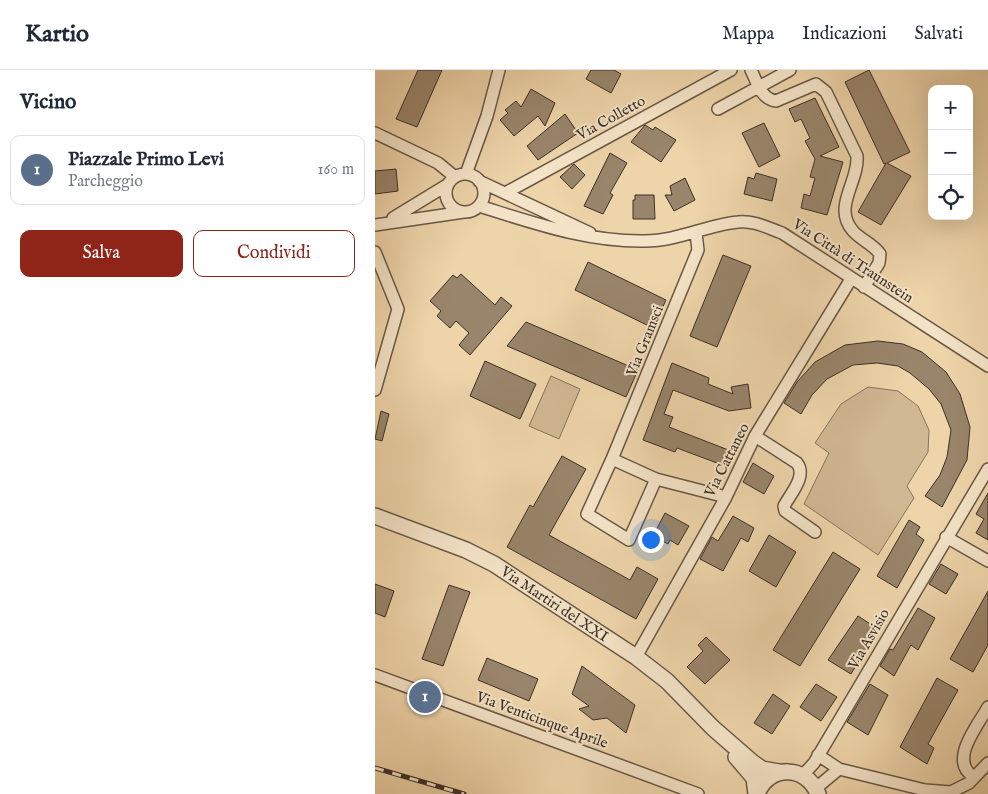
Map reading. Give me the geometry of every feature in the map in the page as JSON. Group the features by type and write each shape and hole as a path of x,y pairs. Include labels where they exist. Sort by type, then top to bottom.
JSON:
{"street":[{"path":"465,212 455,209 448,201 456,179 487,116 499,70"},
{"name":"Via Colletto","path":"507,192 731,70"},
{"path":"751,70 765,97 776,101 812,84 821,85 826,92 857,156 844,210 848,223 854,232 876,248 880,254 879,263 865,287"},
{"path":"718,109 790,70"},
{"path":"375,133 438,163 456,179 479,181 483,196 479,206 465,212 389,221 375,225"},
{"path":"389,221 456,179"},
{"name":"Via Città di Traunstein","path":"479,181 507,192 600,238"},
{"name":"Via Città di Traunstein","path":"479,206 565,233 600,238 648,241 696,233 739,222 758,224 782,233 988,366"},
{"name":"Via Gramsci","path":"656,479 629,540 587,514 612,459 698,250 696,233"},
{"path":"375,252 399,308 375,390"},
{"name":"Via Cattaneo","path":"636,657 726,496 755,436 851,279"},
{"path":"755,436 797,463 801,468 801,476 784,506 785,510 815,532"},
{"path":"612,459 656,479 726,496"},
{"name":"Via Asvisio","path":"803,775 819,755 946,537 988,469"},
{"name":"Via Martiri del XXI","path":"375,516 465,550 494,564 636,657 667,680 713,728 754,778 756,794"},
{"path":"946,537 988,561"},
{"name":"Via Venticinque Aprile","path":"375,675 698,794"},
{"path":"974,777 963,766 962,755 988,707"},
{"name":"Via Martiri del XXI","path":"713,728 762,769 779,772 791,771 803,775"},
{"path":"819,755 839,769 925,790 951,792 969,783 988,763"},
{"path":"803,775 817,791 839,769"},
{"name":"Via Martiri del XXI","path":"756,794 766,780 779,772"}],"shaded area":[{"path":"551,376 580,389 559,439 529,426"},
{"path":"868,387 898,391 918,406 929,430 928,452 907,486 914,498 878,555 804,504 829,453 815,443 841,404"}],"building":[{"path":"418,70 442,70 417,127 396,119"},
{"path":"591,70 614,70 621,74 611,93 586,79"},
{"path":"869,70 910,152 887,163 911,176 881,225 858,212 886,163 884,164 845,82"},
{"path":"531,89 555,103 545,126 538,116 514,136 500,120 508,113 505,110 516,101 521,107"},
{"path":"815,98 839,147 820,156 843,162 827,215 801,208 804,194 810,196 815,178 810,177 815,159 805,141 810,138 801,119 795,122 789,109"},
{"path":"565,114 578,133 538,160 527,146"},
{"path":"764,123 780,156 759,167 742,133"},
{"path":"645,125 653,130 655,127 676,140 661,162 631,142"},
{"path":"610,153 627,163 610,193 613,195 603,214 584,206"},
{"path":"574,164 585,175 572,189 560,177"},
{"path":"396,169 398,191 375,194 375,171"},
{"path":"756,173 777,179 772,201 744,194 748,177 754,179"},
{"path":"685,178 695,200 674,211 665,195 672,195 670,186"},
{"path":"635,195 654,195 655,219 633,219 633,200 635,200"},
{"path":"723,255 751,266 717,347 690,336"},
{"path":"588,262 666,300 653,328 575,290"},
{"path":"461,274 495,305 501,297 512,306 470,355 459,345 469,333 456,321 450,328 437,316 441,311 430,301 453,275 457,278"},
{"path":"526,322 638,370 626,397 507,346"},
{"path":"878,341 903,344 922,352 946,372 960,394 970,427 967,460 942,507 925,496 940,475 947,457 951,430 941,404 929,389 910,373 898,366 877,363 853,365 827,379 812,395 801,414 784,403 797,382 815,362 845,345"},
{"path":"485,361 536,384 520,419 470,396"},
{"path":"672,363 709,378 708,384 733,394 731,387 748,384 751,408 729,411 673,390 664,414 673,417 669,427 731,451 725,466 677,448 675,452 643,440"},
{"path":"381,411 389,414 382,441 375,439"},
{"path":"562,456 586,469 549,535 630,580 637,567 658,579 636,619 507,547 530,505 533,507"},
{"path":"753,463 774,476 764,494 743,482"},
{"path":"988,493 988,540 976,533 984,519 976,514"},
{"path":"665,513 689,526 678,545 670,540 668,544 653,536"},
{"path":"733,516 754,528 748,542 741,538 723,571 700,559 712,537 718,541"},
{"path":"909,520 920,527 916,534 924,540 897,588 877,576"},
{"path":"769,535 796,552 776,587 749,571"},
{"path":"833,552 860,569 800,666 773,650"},
{"path":"941,564 958,574 946,594 929,584"},
{"path":"375,584 394,591 385,617 375,613"},
{"path":"449,585 470,592 443,666 422,659"},
{"path":"988,591 988,645 973,672 950,659"},
{"path":"918,608 935,618 918,650 911,645 894,676 880,666 890,649 893,650"},
{"path":"858,616 878,629 851,674 828,660"},
{"path":"706,637 730,660 705,684 687,667 703,651 698,645"},
{"path":"487,658 538,679 529,701 478,680"},
{"path":"582,666 635,705 626,733 607,718 593,720 579,709 589,706 572,694"},
{"path":"937,678 958,690 928,744 934,748 927,764 900,747"},
{"path":"816,684 837,697 821,721 800,707"},
{"path":"870,684 888,695 868,735 847,722"},
{"path":"773,694 790,706 772,734 754,723"}],"railway":[{"path":"375,768 464,794"}],"place":[{"name":"Piazzale Primo Levi","path":"425,697"}]}
